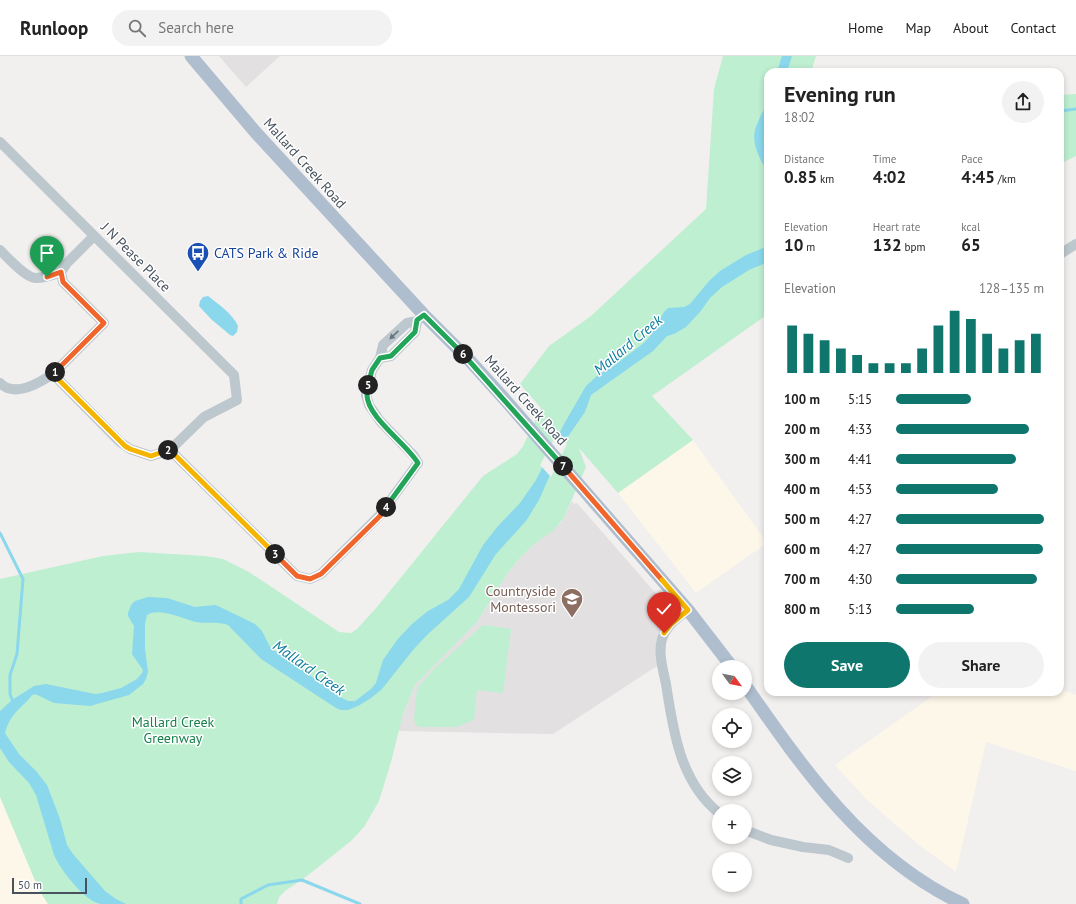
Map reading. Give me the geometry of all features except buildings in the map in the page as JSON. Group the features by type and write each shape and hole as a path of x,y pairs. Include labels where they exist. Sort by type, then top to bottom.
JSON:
{"main road":[{"name":"Mallard Creek Road","path":"191,56 257,134 420,318 471,362 531,429 688,610 727,660"},
{"path":"752,695 814,780 848,819 872,843 896,862 929,885 960,903"}],"street":[{"name":"J N Pease Place","path":"0,142 234,375 237,400 204,417 170,450"},
{"path":"0,250 22,271 34,278 47,277 61,272 94,236"},
{"path":"1064,252 1076,244"},
{"path":"0,384 9,390 18,390 37,384 53,374 104,323 63,282 61,272"},
{"path":"53,374 125,446 151,456 170,450 297,576 310,579 321,574 380,516 418,463 414,456 380,421 369,405 366,395 372,370 380,358 391,356 406,342 415,332 420,318"},
{"path":"688,610 671,624 664,633 662,642 662,661 673,731 681,754 695,784 708,804 712,807"},
{"path":"752,833 771,840 802,847 829,850 848,858"}],"shaded area":[{"path":"219,56 280,56 246,87"},
{"path":"693,440 764,539 764,545 696,593 618,493"},
{"name":"Countryside Montessori","path":"572,501 574,504 577,503 665,604 667,611 666,616 657,640 657,666 553,734 398,731 403,714 415,685 477,622 507,574 532,546 560,524"},
{"path":"1064,690 1076,695 1076,771 986,742 956,872 919,845 867,800 835,765 932,696 1064,696"},
{"path":"0,797 39,890 48,904 0,904"}],"green space":[{"name":"Mallard Creek Greenway","path":"723,56 816,56 812,68 764,68 764,317 652,396 693,440 618,493 579,448 586,467 564,518 555,529 532,546 519,559 507,574 477,622 415,685 403,714 379,801 364,827 351,841 307,876 285,891 279,897 277,904 48,904 39,890 0,797 0,579 103,556 139,552 205,556 223,559 249,572 339,632 351,633 357,629 377,607 483,476 517,454 523,446 541,408 520,384 549,346 591,316 706,209 714,89"},
{"path":"1076,94 1076,156 1064,162 1064,95"},
{"path":"483,625 511,629 503,693 477,690 474,720 456,727 419,727 414,720 417,688 435,668"}],"water":[{"path":"782,56 792,56 788,68 778,68"},
{"path":"764,109 764,165 755,145 754,133"},
{"path":"764,248 764,264 749,270 722,287 710,298 700,312 686,327 667,336 653,351 591,395 585,412 565,441 539,500 526,521 496,554 469,597 427,635 382,689 371,698 348,710 336,708 261,659 228,625 220,623 196,622 172,614 158,612 147,615 145,624 145,648 148,672 146,679 143,684 129,695 90,706 54,703 35,694 32,696 11,718 5,733 19,754 36,771 47,785 60,819 67,845 73,854 105,891 126,904 101,904 95,902 74,884 67,876 54,855 36,795 29,783 9,762 0,748 0,711 12,700 34,686 46,684 95,694 121,688 137,679 143,670 132,654 134,626 128,616 128,613 131,605 135,601 148,597 167,598 195,607 215,605 255,624 262,631 270,647 275,651 342,698 348,701 355,701 371,689 376,683 383,660 397,640 412,624 428,611 448,600 459,589 483,545 498,526 520,503 536,480 564,424 586,386 599,374 615,365 645,342 668,308 684,307 690,304 709,281 720,271 746,255"},
{"path":"208,296 233,317 238,326 237,332 233,336 211,319 199,306 203,297"}],"pier":[{"path":"557,433 567,444 551,477 540,465"}],"waterway":[{"path":"1064,110 1076,109"},
{"path":"0,533 23,579 17,654 10,675 10,694 13,702"},
{"path":"241,904 241,899 268,885 302,880 360,904"}],"place":[{"name":"CATS Park & Ride","path":"198,272"},
{"name":"Countryside Montessori","path":"572,618"}],"route":[{"path":"47,277 61,272 63,282 104,323 53,374 125,446 151,456 170,450 297,576 310,579 321,574 380,516 418,463 414,456 380,421 369,405 366,395 372,370 380,358 391,356 415,332 417,320 424,315 471,362 507,402 688,610 671,624 664,633"}],"water label":[{"name":"Mallard Creek","path":"628,345"},
{"name":"Mallard Creek","path":"309,668"}]}
